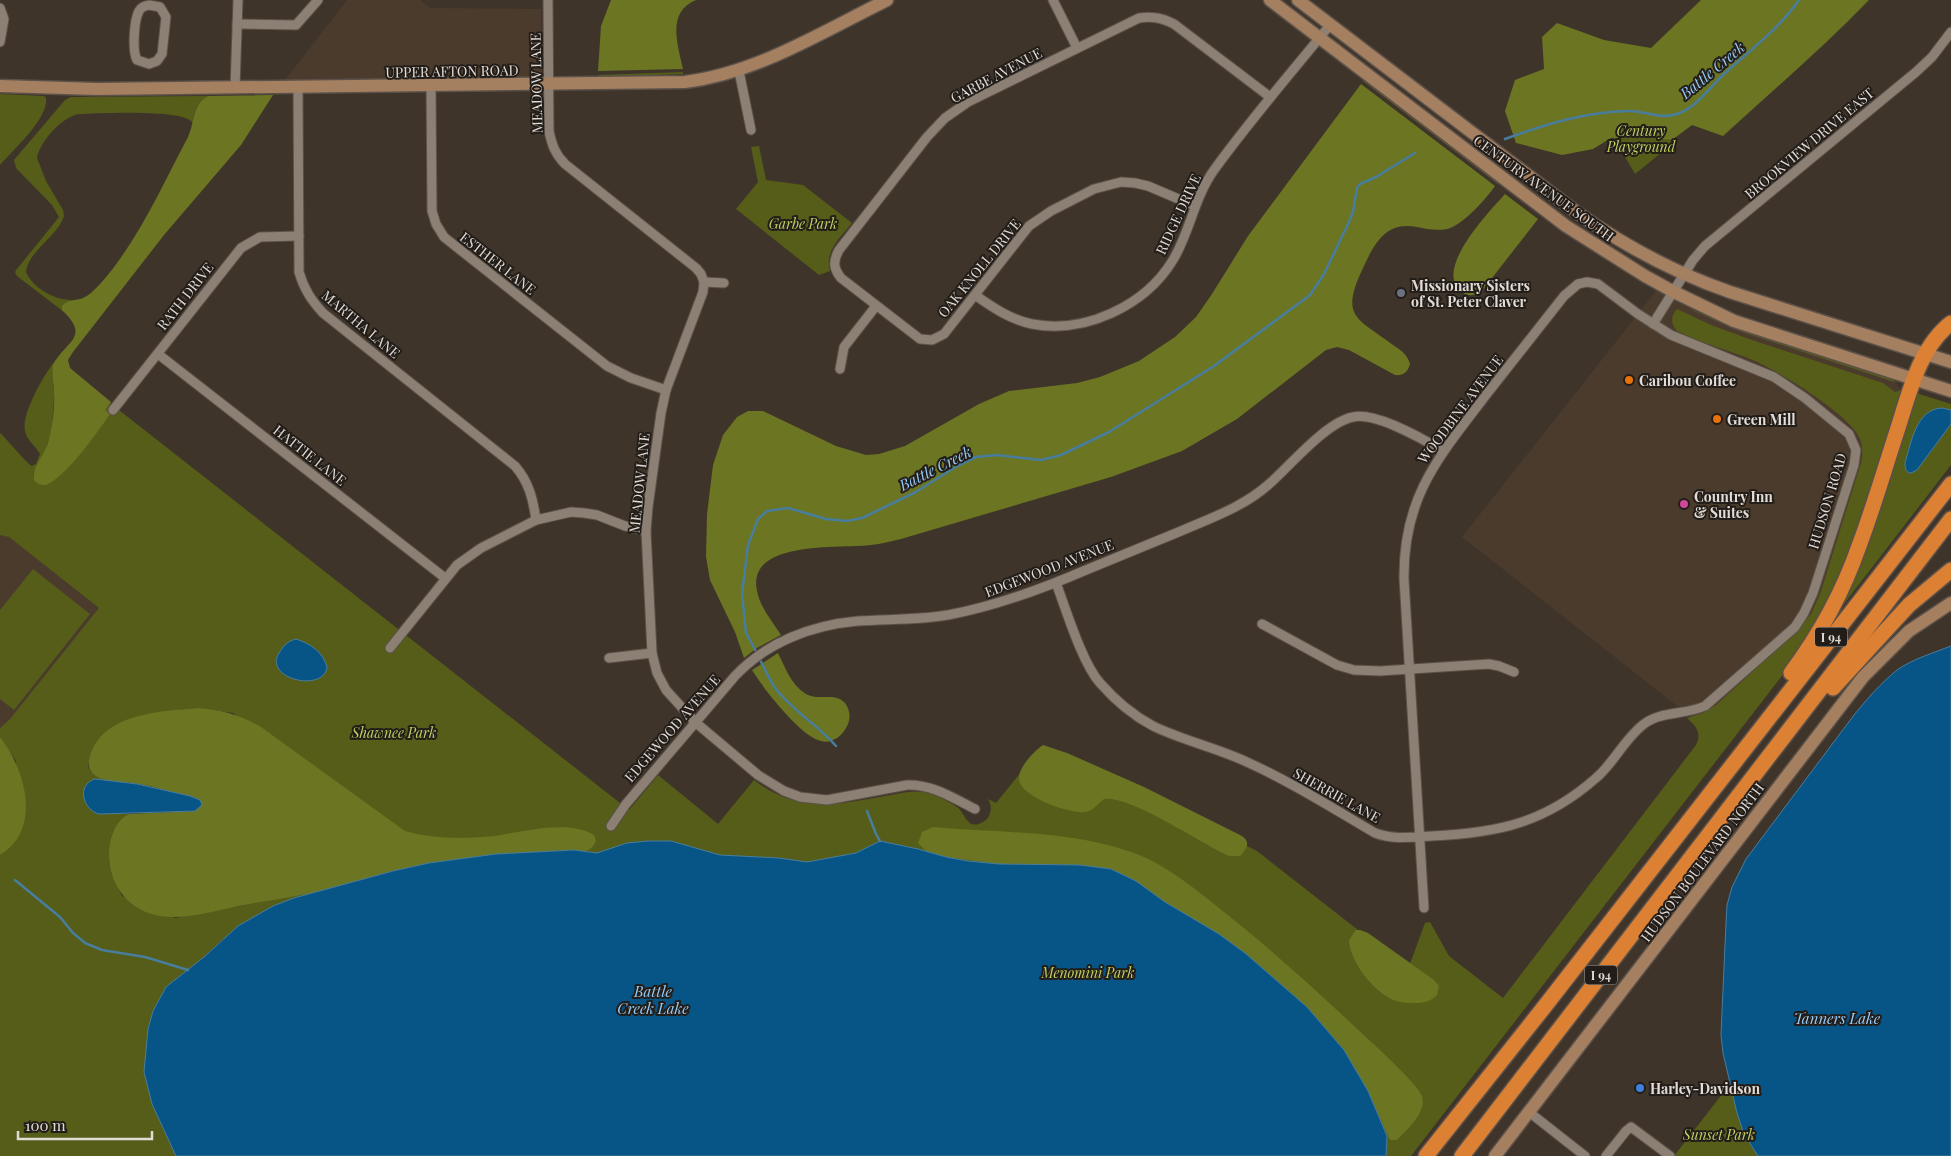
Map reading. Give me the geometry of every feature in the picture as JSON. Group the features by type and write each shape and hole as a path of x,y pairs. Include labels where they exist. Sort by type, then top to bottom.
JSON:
{"highway":[{"path":"1712,790 1760,716 1824,624 1844,586 1860,545 1914,379 1935,338 1951,323"},
{"name":"I 94","path":"1426,1156 1951,484"},
{"name":"I 94","path":"1462,1156 1951,519"},
{"path":"1739,794 1909,605 1951,570"}],"street":[{"path":"235,88 238,0"},
{"path":"237,24 296,25 318,0"},
{"name":"MEADOW LANE","path":"548,0 550,131 556,154 565,164 696,268 704,282 701,301 666,390 650,488 646,530 652,653 666,690 696,722 758,775 784,791 800,797 827,800 917,785 938,790 975,808"},
{"name":"UPPER AFTON ROAD","path":"0,86 60,89 672,83 739,71 887,0"},
{"path":"1053,0 1077,48"},
{"name":"CENTURY AVENUE SOUTH","path":"1270,0 1566,226 1674,292 1734,321 1951,391"},
{"name":"CENTURY AVENUE SOUTH","path":"1298,0 1575,211 1627,244 1684,275 1730,292 1951,362"},
{"path":"154,2 165,14 162,51 157,61 146,64 138,60 134,51 137,17 143,7 154,2"},
{"path":"0,8 4,19 0,42"},
{"name":"GARBE AVENUE","path":"876,306 841,278 836,272 835,258 903,167 936,127 955,110 968,102 1139,18 1152,16 1165,20 1270,97"},
{"name":"RIDGE DRIVE","path":"975,295 1003,313 1032,324 1054,325 1070,324 1099,317 1132,303 1144,294 1166,270 1174,258 1204,185 1214,170 1270,97 1330,25"},
{"name":"BROOKVIEW DRIVE EAST","path":"1684,275 1705,246 1916,72 1932,57 1951,32"},
{"path":"739,71 751,130"},
{"name":"ESTHER LANE","path":"431,86 432,211 436,224 444,237 607,366 631,378 666,390"},
{"name":"MARTHA LANE","path":"298,87 300,272 303,286 309,298 323,314 515,466 528,484 533,499 536,520"},
{"name":"OAK KNOLL DRIVE","path":"876,306 920,339 932,340 944,334 1030,226 1051,211 1094,189 1121,182 1134,183 1148,186 1196,206"},
{"name":"RATH DRIVE","path":"114,410 241,248 260,237 299,236"},
{"path":"1653,324 1684,275"},
{"path":"704,282 724,283"},
{"name":"WOODBINE AVENUE","path":"1424,908 1404,579 1406,541 1410,518 1419,493 1443,451 1573,287 1585,282 1598,284 1653,324"},
{"path":"840,370 844,347 876,306"},
{"name":"HUDSON ROAD","path":"1653,324 1670,335 1692,345 1757,369 1782,382 1847,431 1853,439 1856,450 1854,465 1813,593 1804,613 1795,626 1705,706 1686,712"},
{"name":"HATTIE LANE","path":"158,354 445,578"},
{"name":"EDGEWOOD AVENUE","path":"611,826 622,808 739,672 752,660 784,640 820,627 857,621 947,615 1003,602 1056,583 1241,504 1256,495 1333,425 1343,420 1362,416 1384,421 1443,451"},
{"path":"390,648 445,578 469,556 536,520 571,512 584,513 625,526 646,530"},
{"name":"SHERRIE LANE","path":"1056,583 1086,658 1099,682 1115,699 1153,726 1239,758 1375,834 1391,837 1475,834 1517,824 1551,810 1597,778 1644,724 1656,717 1686,712"},
{"name":"HUDSON BOULEVARD NORTH","path":"1495,1156 1863,677 1909,631 1951,603"},
{"path":"1262,624 1337,665 1354,670 1367,671 1490,664 1514,672"},
{"path":"609,658 652,653"},
{"path":"1529,1112 1585,1156"},
{"path":"1606,1156 1631,1127 1670,1156"}],"shaded area":[{"path":"347,0 420,0 430,8 541,9 542,71 538,76 534,77 285,80"},
{"path":"1653,287 1691,308 1731,326 1891,379 1902,392 1798,655 1728,746 1462,537 1656,291"},
{"path":"0,530 102,610 0,739"}],"green space":[{"path":"611,0 696,0 687,5 677,21 677,40 683,69 598,71 601,26"},
{"path":"1701,0 1869,0 1816,52 1723,136 1692,125 1672,140 1646,137 1611,138 1593,149 1562,155 1516,143 1505,111 1515,80 1544,69 1542,37 1557,23 1604,40 1651,48"},
{"path":"683,72 683,74 598,77 598,75"},
{"path":"1364,78 1498,181 1498,184 1363,81"},
{"path":"1361,84 1495,186 1473,211 1453,227 1432,230 1407,226 1398,227 1383,235 1368,257 1353,296 1353,307 1356,315 1362,322 1406,356 1410,364 1405,373 1395,375 1349,350 1337,347 1326,350 1237,419 1182,451 1111,477 901,539 871,545 799,550 781,555 766,562 758,574 757,591 764,608 781,635 757,648 744,658 735,632 710,580 706,557 707,514 713,465 723,435 737,417 748,411 763,411 836,446 866,455 879,454 905,446 979,404 1009,391 1077,383 1100,377 1139,361 1175,337 1196,317 1248,236"},
{"path":"0,94 44,96 46,98 42,115 36,124 0,165"},
{"path":"273,95 241,145 164,235 68,360 70,368 111,402 105,410 110,414 81,454 63,473 46,485 38,484 34,480 35,469 48,443 53,418 53,365 73,339 75,333 75,327 62,310 62,306 69,301 83,298 92,292 127,249 149,213 188,137 196,109 203,100 208,96"},
{"path":"208,96 196,109 192,127 192,122 185,118 157,113 79,114 72,116 59,125 42,144 37,158 46,181 63,210 64,216 56,230 32,257 26,272 29,278 45,292 58,298 72,300 62,306 64,312 17,276 15,272 17,269 59,217 52,205 16,168 14,160 65,100 71,97"},
{"name":"Century Playground","path":"1599,112 1659,116 1672,144 1635,174"},
{"name":"Garbe Park","path":"759,146 766,180 803,185 852,223 831,251 829,257 830,271 819,275 736,209 758,182 751,147"},
{"path":"1505,194 1538,219 1485,287 1474,295 1465,294 1455,285 1454,272 1457,258 1476,228"},
{"path":"1684,307 1751,334 1891,379 1897,383 1742,332"},
{"path":"1677,309 1711,325 1749,339 1883,383 1895,392 1901,390 1902,394 1847,567 1798,655 1411,1156 994,1156 597,853 574,850 496,854 425,864 233,713 199,708 141,716 105,734 92,750 88,766 91,772 106,781 96,779 94,813 129,814 118,823 112,837 109,853 111,871 122,896 175,918 320,891 273,906 222,940 166,987 153,1011 148,1029 170,1141 176,1156 0,1156 0,855 2,854 16,761 0,737 0,728 10,719 99,608 9,537 0,535 0,433 29,464 32,466 36,464 40,454 26,435 25,423 36,392 58,357 53,367 53,420 47,447 33,475 36,483 45,485 110,403 629,810 658,775 718,824 754,780 770,791 786,798 817,804 849,802 904,792 923,792 950,802 960,810 967,821 978,824 986,820 991,811 988,799 996,803 1042,746 1068,757 1257,851 1408,969 1425,923 1430,922 1449,956 1503,998 1696,745 1698,741 1697,730 1687,718 1703,713 1716,705 1793,635 1811,614 1820,594 1861,463 1862,450 1859,437 1842,417 1812,394 1766,366 1677,331 1672,320 1673,314"},
{"path":"1916,393 1951,404 1951,465 1830,622"},
{"path":"33,569 90,614 14,710 0,699 0,610"},
{"path":"778,653 796,686 806,694 817,697 839,698 847,706 850,718 839,737 825,742 812,737 793,721 757,678 752,670"},
{"path":"199,708 231,714 261,727 405,831 426,836 472,838 558,827 583,830 594,835 596,841 590,849 584,851 528,852 483,856 416,866 321,891 200,914 170,917 149,913 139,909 130,902 112,875 109,852 112,835 120,821 129,814 195,811 190,796 144,785 101,779 90,770 89,759 97,742 107,731 120,723 151,713"},
{"path":"0,737 17,765 26,798 22,830 13,844 0,855"},
{"path":"1043,745 1067,753 1144,787 1240,835 1247,842 1245,850 1240,856 1229,856 1148,812 1116,800 1104,799 1091,810 1078,812 1058,807 1036,798 1022,786 1019,775 1027,760"},
{"path":"933,827 1032,833 1081,839 1140,855 1173,873 1254,936 1389,1059 1422,1096 1422,1108 1419,1114 1411,1126 1397,1140 1390,1140 1368,1091 1344,1050 1307,1007 1245,953 1219,934 1165,902 1136,881 1111,869 1080,865 999,864 946,857 927,852 918,843 922,832"},
{"path":"1356,930 1368,933 1434,980 1439,986 1437,995 1425,1002 1416,1003 1399,1002 1385,996 1364,975 1353,957 1349,940"},
{"name":"Sunset Park","path":"1730,1084 1744,1134 1758,1156 1674,1156"}],"water":[{"path":"1942,408 1951,410 1951,424 1917,470 1911,473 1908,472 1905,463 1916,428 1926,414"},
{"path":"296,639 307,643 323,657 327,667 323,675 306,681 286,676 279,670 276,662 279,653 286,644"},
{"name":"Tanners Lake","path":"1951,646 1951,1156 1758,1156 1744,1134 1737,1113 1723,1053 1721,1035 1727,905 1732,887 1746,859 1869,697 1903,666 1923,656"},
{"path":"95,779 137,784 190,796 200,800 202,805 195,811 99,814 89,808 84,797 85,786"},
{"name":"Battle Creek Lake","path":"671,841 720,855 779,858 807,862 856,853 880,841 968,861 999,864 1080,865 1111,869 1136,881 1165,902 1219,934 1245,953 1307,1007 1344,1050 1368,1091 1387,1136 1386,1156 176,1156 152,1104 144,1072 148,1029 153,1011 166,987 204,957 238,926 273,906 294,898 429,863 496,854 574,850 597,853 627,843"}],"waterway":[{"name":"Battle Creek","path":"1505,139 1535,128 1581,116 1634,111 1667,116 1681,113 1701,98 1723,75 1773,30 1799,0"},
{"name":"Battle Creek","path":"757,653 746,633 742,594 748,545 758,519 767,511 788,508 826,519 847,521 862,518 916,492 957,466 976,457 997,455 1041,460 1061,455 1109,432 1214,366 1310,295 1324,274 1349,222 1353,212 1357,188 1360,184 1376,177 1415,153"},
{"name":"Battle Creek","path":"759,658 783,697 836,746"},
{"name":"Battle Creek","path":"867,811 880,841"},
{"path":"15,880 60,917 73,933 85,943 102,950 145,957 188,970"}],"place":[{"name":"Missionary Sisters of St. Peter Claver","path":"1401,293"},
{"name":"Caribou Coffee","path":"1629,380"},
{"name":"Green Mill","path":"1717,419"},
{"name":"Country Inn & Suites","path":"1684,504"},
{"name":"Harley-Davidson","path":"1640,1088"}],"park label":[{"name":"Shawnee Park","path":"394,732"},
{"name":"Menomini Park","path":"1088,972"}]}
